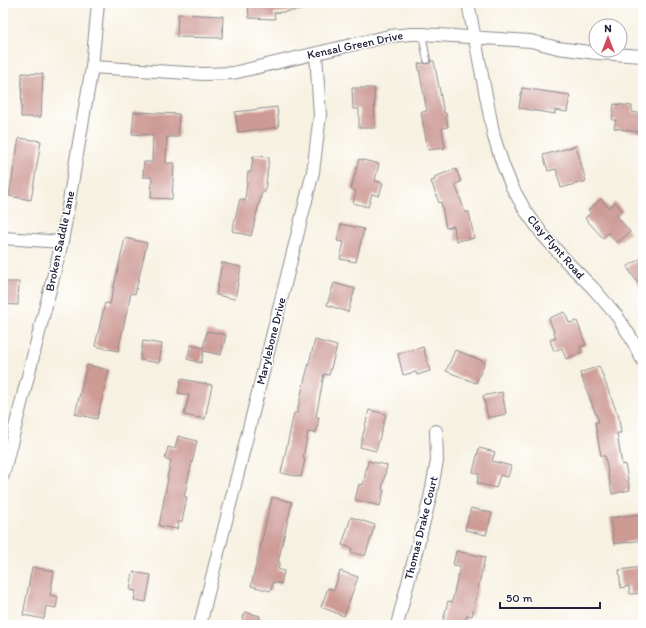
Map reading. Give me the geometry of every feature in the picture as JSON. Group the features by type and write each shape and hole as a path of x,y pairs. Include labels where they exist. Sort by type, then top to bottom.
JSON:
{"street":[{"name":"Broken Saddle Lane","path":"3,475 62,242 92,67 98,3"},
{"name":"Clay Flynt Road","path":"468,3 494,137 512,187 525,210 543,235 567,262 594,288 617,316 630,336 643,361"},
{"name":"Kensal Green Drive","path":"92,67 204,74 233,73 390,36 412,34 531,41 566,49 643,56"},
{"name":"Marylebone Drive","path":"200,625 313,172 320,115 316,54"},
{"path":"3,238 62,242"},
{"name":"Thomas Drake Court","path":"397,625 430,498 436,461 436,431"}],"lane":[{"path":"422,34 427,60"}],"building":[{"path":"248,3 301,3 301,10 274,13 275,19 249,18"},
{"path":"178,14 223,16 222,38 177,37"},
{"path":"434,61 448,127 442,128 445,148 428,150 421,112 427,111 418,64 427,64"},
{"path":"22,73 43,74 41,117 21,117"},
{"path":"352,88 374,88 375,128 359,128 359,109 353,109"},
{"path":"522,88 570,95 567,112 555,110 555,114 519,108"},
{"path":"614,104 632,106 632,112 643,114 643,133 614,128 616,120 612,120"},
{"path":"277,107 279,127 238,132 235,112"},
{"path":"134,112 179,114 178,137 167,137 166,163 174,163 172,199 151,198 152,177 143,177 144,162 152,162 153,135 132,134"},
{"path":"19,138 41,141 31,200 9,196"},
{"path":"576,146 586,181 561,188 556,169 548,171 543,155"},
{"path":"253,156 269,157 265,192 262,192 251,236 232,231 240,199 245,201 248,172 251,172"},
{"path":"359,159 379,164 375,181 383,183 379,196 372,194 368,207 353,203 356,191 351,189"},
{"path":"456,169 461,182 455,184 465,212 469,212 474,238 456,241 454,226 446,228 441,202 439,203 431,181 435,180 434,177"},
{"path":"601,199 609,208 615,202 623,211 617,216 630,232 617,243 608,233 603,238 585,218 591,213 588,210"},
{"path":"341,224 364,229 356,262 340,259 344,242 337,241"},
{"path":"125,238 147,243 135,294 131,293 118,351 95,346 105,303 110,304"},
{"path":"643,257 643,291 627,267"},
{"path":"222,263 241,267 235,299 216,295"},
{"path":"3,282 19,282 18,305 3,304"},
{"path":"334,283 355,289 348,312 327,305"},
{"path":"565,312 569,323 577,321 586,345 580,347 582,352 566,359 562,348 554,351 550,340 556,338 549,318"},
{"path":"207,331 226,335 221,355 204,351 201,363 187,359 191,345 203,348"},
{"path":"315,340 337,346 329,375 324,374 316,417 319,417 316,433 308,432 301,477 281,473 294,413 297,413"},
{"path":"143,341 162,344 159,363 140,360"},
{"path":"423,347 430,371 417,375 416,372 403,375 398,354"},
{"path":"455,350 485,362 476,383 446,371"},
{"path":"87,365 109,370 97,419 75,414"},
{"path":"599,366 618,413 621,433 617,433 622,465 625,464 630,490 612,494 605,456 601,456 595,422 599,422 580,373"},
{"path":"181,379 212,385 205,419 184,415 189,395 178,393"},
{"path":"502,392 506,414 488,418 483,396"},
{"path":"369,410 386,414 376,451 360,447"},
{"path":"178,436 197,441 184,497 187,497 182,522 179,521 177,529 159,526 171,461 165,459 168,447 175,449"},
{"path":"479,448 495,452 492,461 511,466 508,477 500,475 496,488 477,483 479,474 473,472"},
{"path":"368,461 387,465 382,489 384,490 380,506 355,500 359,484 363,485"},
{"path":"272,497 292,502 278,562 280,562 278,569 284,571 281,584 273,582 271,591 251,586"},
{"path":"471,508 492,513 486,535 465,530"},
{"path":"640,514 643,540 614,544 610,518"},
{"path":"351,517 375,525 365,556 351,552 352,548 342,545"},
{"path":"456,551 485,557 472,616 467,615 464,625 442,625 448,601 452,602 460,566 453,565"},
{"path":"32,567 54,571 50,595 58,597 56,608 46,606 44,619 23,615"},
{"path":"643,567 643,593 630,594 629,586 621,588 619,570"},
{"path":"340,571 358,577 344,616 321,607 328,588 334,590"},
{"path":"133,572 151,575 146,602 134,600 136,591 130,590"},
{"path":"245,612 260,616 258,625 241,625"}]}
